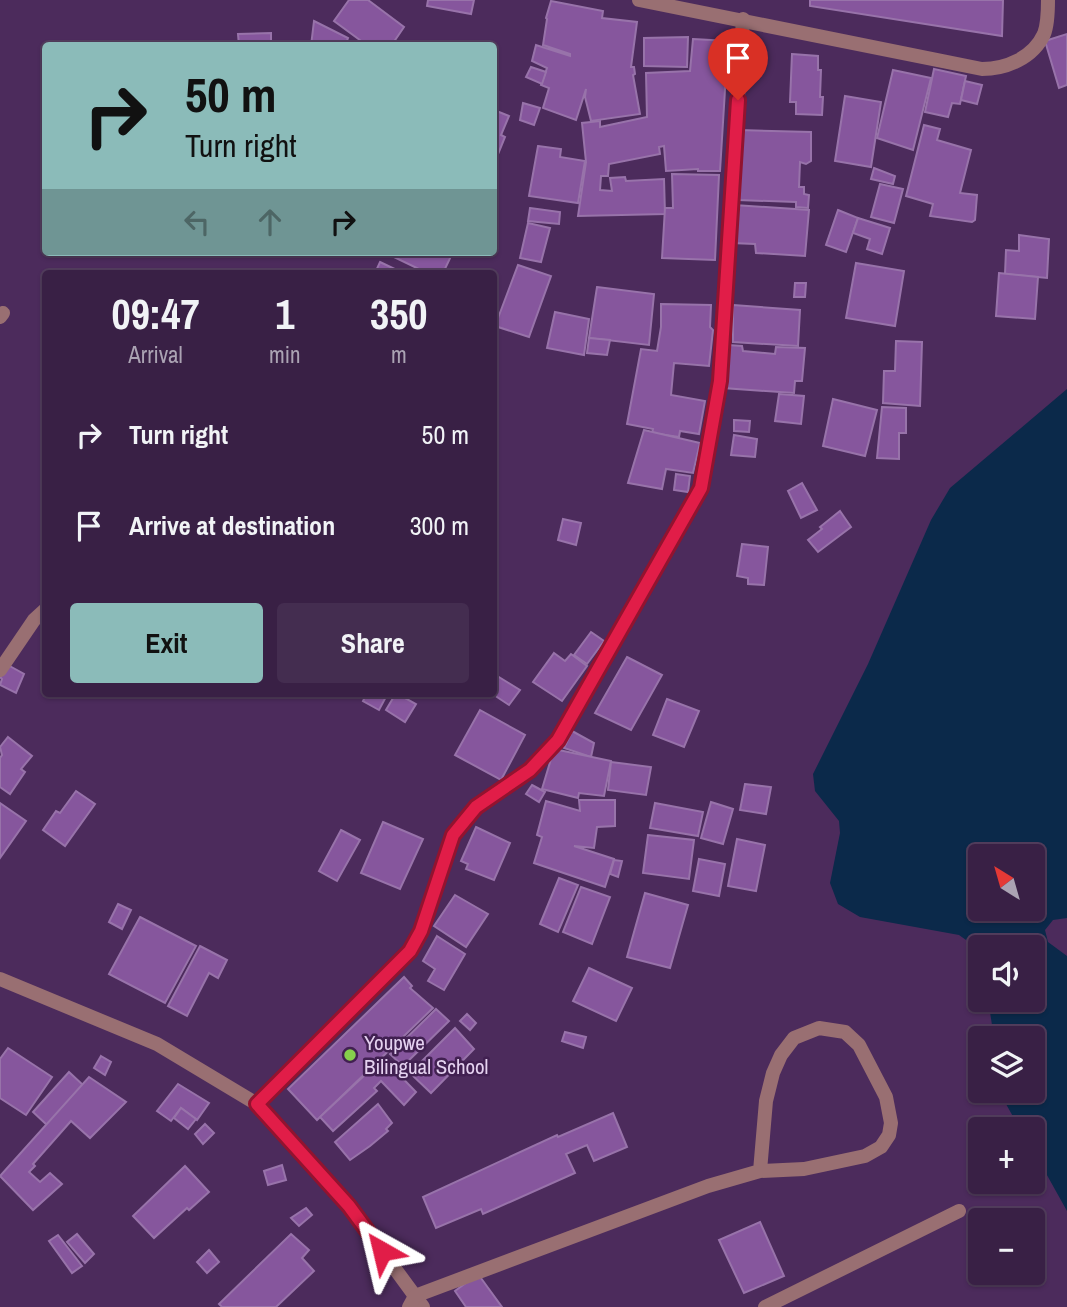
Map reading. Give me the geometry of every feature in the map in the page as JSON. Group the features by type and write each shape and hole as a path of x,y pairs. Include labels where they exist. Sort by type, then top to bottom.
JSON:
{"street":[{"path":"639,0 982,69 996,69 1015,63 1030,51 1043,35 1048,0"},
{"path":"257,1104 410,951 421,931 453,835 476,807 530,770 558,740 701,488 720,381 743,19"},
{"path":"0,670 42,613"},
{"path":"0,979 157,1044 257,1104 349,1206 416,1303 708,1186 760,1171 804,1168 864,1156 881,1147 889,1135 891,1123 886,1097 859,1045 845,1032 819,1028 794,1038 781,1055 766,1101 760,1171"},
{"path":"765,1307 959,1211"}],"water":[{"path":"1067,389 1067,918 1053,920 1045,930 1048,942 1067,956 1067,1211 1045,1172 1045,1117 1013,1117 1006,1103 1045,1103 1045,1026 992,1026 990,1012 1045,1012 1045,935 968,935 968,941 959,935 860,917 838,904 830,883 840,833 839,821 815,791 813,774 868,664 931,520 950,488"}],"building":[{"path":"349,0 368,0 404,27 394,42 363,42 334,21"},
{"path":"428,0 474,0 471,14 427,6"},
{"path":"810,0 1003,0 1002,36 810,6"},
{"path":"551,1 603,11 602,18 637,22 631,67 634,67 640,114 591,121 585,97 586,89 576,120 543,108 549,88 541,85 547,68 532,61 536,45 570,56 543,45"},
{"path":"314,21 348,38 346,42 311,42"},
{"path":"271,33 271,42 239,42 238,34"},
{"path":"1067,34 1067,85 1059,88 1045,41"},
{"path":"688,37 687,67 644,66 644,38"},
{"path":"693,39 728,41 720,171 666,171 664,146 659,147 660,154 609,164 608,176 601,176 600,190 612,191 610,178 625,177 626,181 664,179 665,214 578,216 586,162 582,123 600,121 600,127 647,117 646,73 690,71"},
{"path":"747,48 763,50 761,75 742,72"},
{"path":"792,54 818,56 818,70 821,70 820,97 823,97 822,115 796,114 796,102 790,102"},
{"path":"531,67 546,72 542,84 526,77"},
{"path":"934,69 966,76 960,104 952,103 948,117 925,112"},
{"path":"893,70 931,78 913,150 877,138"},
{"path":"965,81 982,85 977,104 961,100"},
{"path":"845,96 881,102 871,167 835,161"},
{"path":"523,103 540,108 534,125 520,120"},
{"path":"497,111 509,116 501,135 505,137 497,157"},
{"path":"924,125 940,129 937,140 971,150 960,193 977,195 975,220 972,222 930,216 933,204 906,196"},
{"path":"739,130 811,132 811,161 806,164 800,162 799,187 804,187 804,194 809,195 808,208 796,207 796,202 738,200"},
{"path":"538,146 561,149 560,157 585,161 578,203 529,196"},
{"path":"874,168 895,176 893,184 871,179"},
{"path":"672,174 719,175 715,260 662,258 665,208 673,208"},
{"path":"880,184 903,189 894,223 871,217"},
{"path":"734,205 809,210 805,256 756,253 755,244 732,243"},
{"path":"530,208 560,212 559,224 528,221"},
{"path":"838,210 858,218 846,252 826,245"},
{"path":"858,218 890,228 882,254 867,249 870,239 853,233"},
{"path":"528,223 550,228 541,262 520,258"},
{"path":"1019,235 1049,239 1047,278 1005,274 1006,250 1019,251"},
{"path":"451,256 444,270 421,270 394,257"},
{"path":"380,262 397,270 376,270"},
{"path":"856,263 904,271 895,326 846,318"},
{"path":"518,265 551,276 529,337 497,327"},
{"path":"999,273 1038,277 1035,319 996,316"},
{"path":"795,283 806,283 805,297 794,297"},
{"path":"597,287 654,294 649,345 589,338"},
{"path":"661,304 711,305 710,327 713,330 709,366 674,363 671,395 705,401 699,434 680,431 679,437 652,433 653,429 627,424 641,349 657,351"},
{"path":"733,305 800,310 798,346 733,342"},
{"path":"555,312 589,319 584,355 547,348"},
{"path":"589,338 610,340 607,355 587,353"},
{"path":"896,341 922,342 920,406 883,403 884,371 895,371"},
{"path":"728,345 742,346 743,351 775,354 776,347 805,348 802,381 795,381 794,393 723,388"},
{"path":"779,394 804,396 801,424 775,421"},
{"path":"833,399 877,410 865,456 823,446"},
{"path":"882,407 906,408 906,433 899,433 899,459 877,458"},
{"path":"734,420 750,421 749,432 734,431"},
{"path":"644,430 700,443 693,473 666,469 662,489 628,483"},
{"path":"734,435 757,439 755,457 731,455"},
{"path":"676,474 690,476 688,492 674,490"},
{"path":"802,483 817,510 801,518 788,491"},
{"path":"840,511 851,527 818,552 808,540"},
{"path":"563,519 581,523 576,545 558,540"},
{"path":"742,544 768,547 764,585 748,584 748,578 737,576"},
{"path":"591,632 604,641 587,664 574,655"},
{"path":"554,653 565,661 571,654 587,666 562,701 533,682"},
{"path":"627,657 662,675 631,730 595,713"},
{"path":"6,664 24,674 16,693 0,685 0,677"},
{"path":"497,676 520,690 509,705 497,697"},
{"path":"365,697 386,697 379,710 363,701"},
{"path":"394,697 403,697 416,704 405,722 386,710"},
{"path":"667,699 699,711 684,747 653,735"},
{"path":"480,710 525,735 501,780 455,755"},
{"path":"572,731 594,743 591,757 564,748"},
{"path":"8,737 32,756 21,769 25,772 10,794 0,787 0,747"},
{"path":"554,749 611,761 604,796 579,793 578,798 542,789"},
{"path":"611,762 651,767 646,795 608,790"},
{"path":"745,784 771,787 766,814 740,810"},
{"path":"532,785 545,792 539,802 526,794"},
{"path":"76,791 95,804 65,846 43,830 56,811 60,813"},
{"path":"579,800 615,800 615,826 597,827 594,848 574,846 614,859 605,887 534,863 542,837 537,835 546,801 580,811"},
{"path":"711,802 733,809 723,844 701,838"},
{"path":"0,803 26,821 0,858"},
{"path":"655,803 703,812 698,836 650,828"},
{"path":"383,822 423,839 400,889 361,873"},
{"path":"476,827 510,843 494,880 466,869 468,864 461,861"},
{"path":"341,830 360,840 337,881 319,871"},
{"path":"648,835 694,840 689,879 643,873"},
{"path":"737,839 765,845 756,891 728,886"},
{"path":"699,859 725,864 719,896 693,891"},
{"path":"614,860 622,861 618,877 610,874"},
{"path":"559,878 578,885 558,932 540,924"},
{"path":"581,887 610,897 592,944 563,932"},
{"path":"645,893 688,905 670,968 627,957"},
{"path":"455,895 488,914 466,947 434,926"},
{"path":"118,904 131,910 122,929 109,922"},
{"path":"140,917 196,946 165,1003 109,974"},
{"path":"437,936 465,954 444,990 428,981 435,969 423,961"},
{"path":"200,946 227,960 218,978 209,973 187,1016 168,1006"},
{"path":"589,968 632,988 616,1021 573,1001"},
{"path":"404,977 412,986 410,988 433,1008 317,1120 288,1089"},
{"path":"436,1009 449,1021 403,1066 390,1054"},
{"path":"467,1014 476,1023 470,1030 460,1021"},
{"path":"455,1028 474,1049 431,1093 410,1073"},
{"path":"565,1032 586,1037 583,1048 562,1041"},
{"path":"8,1048 52,1077 26,1115 0,1098 0,1059"},
{"path":"101,1056 111,1062 105,1075 94,1068"},
{"path":"383,1058 416,1092 404,1105 381,1081 374,1088 377,1091 333,1131 320,1117"},
{"path":"69,1072 83,1085 47,1125 33,1112"},
{"path":"89,1077 126,1102 90,1138 71,1121 33,1164 35,1166 29,1172 40,1182 50,1173 62,1184 33,1210 0,1176"},
{"path":"178,1084 209,1103 197,1120 181,1108 171,1121 157,1111"},
{"path":"378,1104 392,1123 386,1129 388,1131 350,1160 335,1142"},
{"path":"181,1108 196,1119 188,1129 174,1118"},
{"path":"613,1113 627,1147 594,1161 587,1145 566,1154 575,1173 483,1214 481,1209 436,1228 423,1197 557,1135 558,1137"},
{"path":"205,1124 214,1133 203,1144 195,1134"},
{"path":"282,1165 286,1180 268,1185 264,1171"},
{"path":"185,1166 209,1192 154,1238 133,1216"},
{"path":"306,1208 312,1215 299,1226 291,1218"},
{"path":"760,1222 784,1276 744,1293 719,1240"},
{"path":"77,1234 94,1254 85,1263 67,1242"},
{"path":"291,1234 309,1250 302,1258 314,1271 276,1307 222,1307 219,1304"},
{"path":"58,1235 82,1266 72,1273 49,1241"},
{"path":"209,1250 219,1262 207,1273 197,1262"},
{"path":"478,1274 502,1307 466,1307 455,1291"}],"place":[{"name":"Youpwe Bilingual School","path":"350,1055"}],"route":[{"path":"382,1251 349,1206 257,1104 410,951 421,931 453,835 476,807 530,770 558,740 701,488 720,381 738,100"}]}
